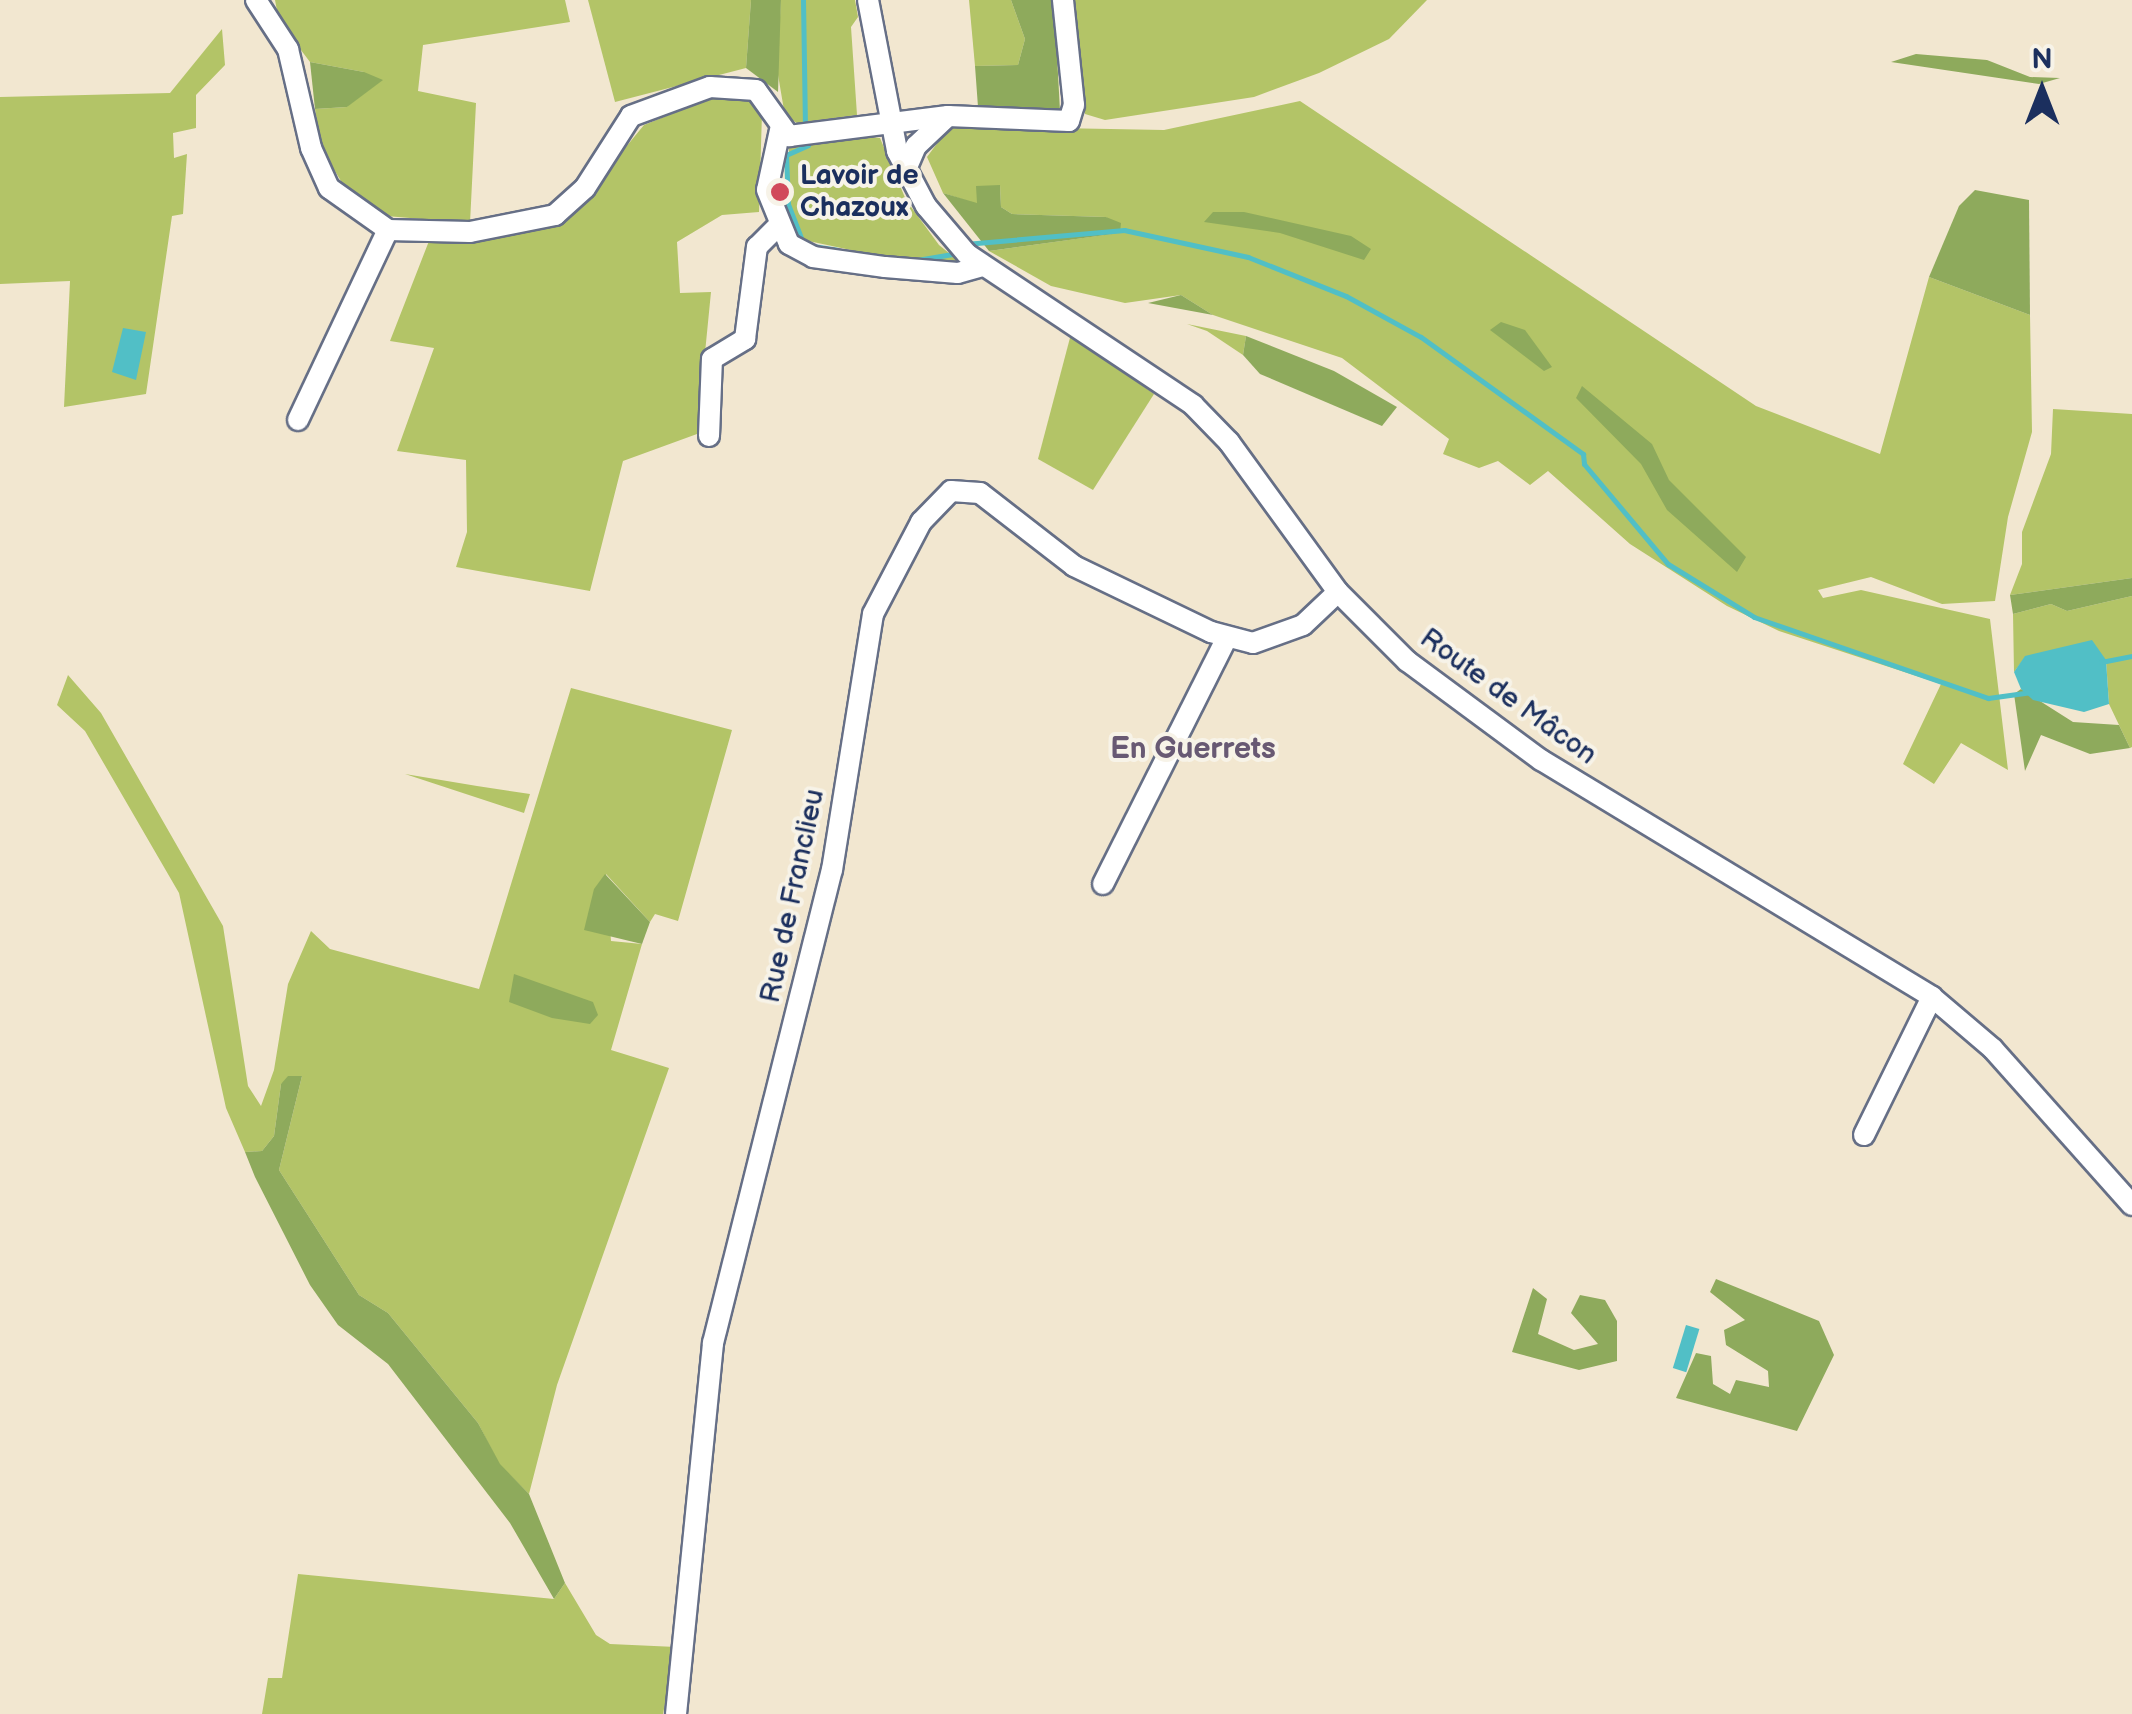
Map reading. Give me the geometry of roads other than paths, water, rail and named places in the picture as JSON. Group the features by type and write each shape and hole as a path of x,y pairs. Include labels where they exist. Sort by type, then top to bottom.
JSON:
{"street":[{"path":"256,0 288,49 310,148 329,188 388,230 470,232 521,227 555,215 585,188 631,116 710,87 756,90 780,130 789,136 948,116 1069,121 1074,105 1063,0"},
{"name":"Route de Mâcon","path":"868,0 888,124 906,170 968,253 1193,405 1229,442 1338,592 1406,661 1541,760 1932,998 1993,1049 2132,1205"},
{"path":"906,170 916,146 948,116"},
{"path":"780,130 767,190 788,244 813,257 958,273 968,253"},
{"path":"709,436 712,359 744,339 757,248 778,226"},
{"path":"298,420 388,230"},
{"name":"Rue de Franclieu","path":"676,1714 714,1343 832,870 873,614 891,576 937,500 966,489 1074,566 1226,637 1253,643 1281,638 1338,592"},
{"path":"1103,884 1226,637"},
{"path":"1864,1135 1932,998"}],"water":[{"path":"123,328 146,332 136,380 112,372"},
{"path":"2092,640 2106,660 2109,704 2084,712 2033,700 2021,689 2014,672 2025,656"},
{"path":"1686,1325 1699,1329 1686,1372 1673,1368"}],"waterway":[{"path":"803,0 805,123"},
{"path":"803,243 788,204 786,155 808,145"},
{"path":"965,244 1124,230 1248,257 1346,296 1421,337 1583,454 1584,464 1668,564 1754,617 1988,698 2032,692"},
{"path":"813,246 837,250"},
{"path":"917,260 958,253"},
{"path":"2101,662 2132,656"}],"place":[{"name":"Lavoir de Chazoux","path":"780,192"}],"district":[{"name":"En Guerrets","path":"1193,749"}]}
